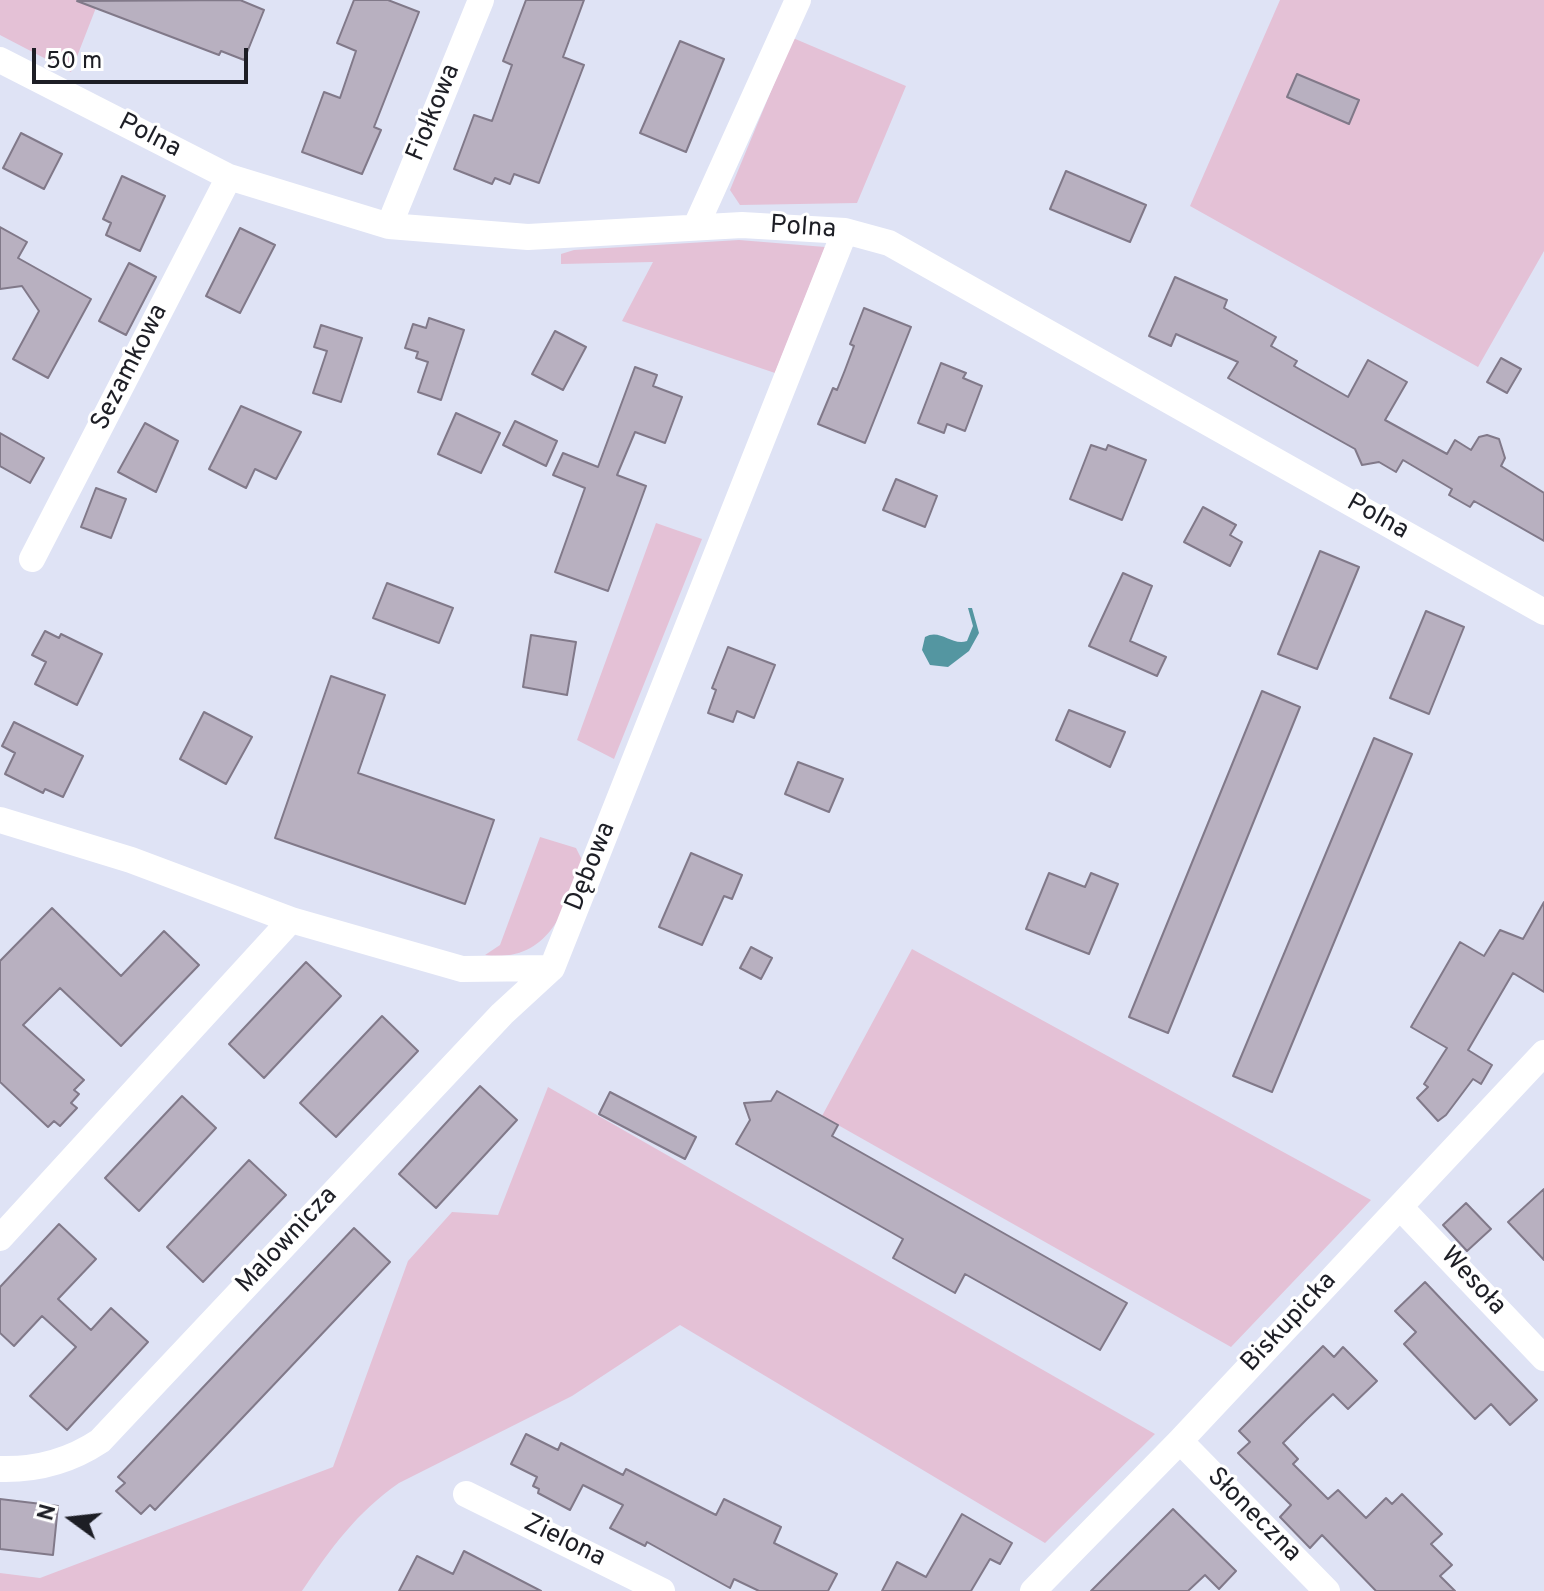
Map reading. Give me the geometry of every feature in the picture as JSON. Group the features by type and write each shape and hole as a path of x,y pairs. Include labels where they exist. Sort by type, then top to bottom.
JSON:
{"street":[{"name":"Fiołkowa","path":"389,226 481,0"},
{"path":"696,226 798,0"},
{"name":"Polna","path":"0,60 229,177 389,226 528,237 696,226 845,231 889,243 1544,612"},
{"name":"Sezamkowa","path":"32,559 229,177"},
{"name":"Dębowa","path":"552,968 845,231"},
{"path":"0,820 131,860 291,920 462,969 552,968"},
{"path":"0,1238 291,920"},
{"name":"Malownicza","path":"0,1469 18,1470 74,1458 100,1441 502,1014 552,968"},
{"name":"Biskupicka","path":"1033,1591 1180,1441 1544,1053"},
{"name":"Wesoła","path":"1400,1207 1544,1358"},
{"name":"Słoneczna","path":"1180,1441 1327,1591"},
{"name":"Zielona","path":"466,1494 662,1591"}],"shaded area":[{"path":"0,0 99,0 71,72 0,35"},
{"path":"1280,0 1544,0 1544,251 1478,367 1190,206"},
{"path":"793,38 906,86 857,203 740,205 730,190"},
{"path":"739,240 825,247 775,373 622,321 653,262 561,264 561,254 574,250"},
{"path":"656,523 702,539 614,759 577,740"},
{"path":"540,837 576,848 585,866 569,901 550,931 538,943 524,951 485,955 500,945"},
{"path":"912,949 1371,1200 1231,1347 822,1116"},
{"path":"548,1087 1155,1434 1045,1543 680,1325 572,1396 399,1483 370,1506 345,1532 302,1591 0,1591 0,1573 40,1578 333,1467 408,1261 452,1212 498,1215"}],"water":[{"path":"968,608 972,608 979,633 969,651 948,667 930,665 922,650 925,637 936,635 967,641 973,626"}],"building":[{"path":"240,0 264,10 244,60 221,51 219,55 77,1"},
{"path":"354,0 388,0 419,12 374,127 381,130 362,174 302,152 324,92 340,98 356,51 337,43"},
{"path":"526,0 584,0 563,57 584,65 539,183 514,174 510,184 495,178 492,184 454,169 474,115 492,121 512,65 503,61"},
{"path":"680,41 724,59 686,152 640,133"},
{"path":"1297,74 1359,100 1349,124 1287,97"},
{"path":"21,133 62,154 44,189 3,168"},
{"path":"1066,171 1146,205 1130,242 1050,209"},
{"path":"122,176 165,196 140,251 106,235 111,223 103,219"},
{"path":"0,227 27,242 18,258 91,299 48,378 13,359 39,311 22,286 0,289"},
{"path":"240,228 275,245 240,313 206,296"},
{"path":"129,263 156,277 126,335 99,321"},
{"path":"1175,277 1227,300 1224,308 1276,337 1271,346 1297,361 1294,366 1348,397 1368,360 1407,382 1385,420 1447,454 1455,440 1471,450 1479,437 1487,435 1499,439 1505,458 1501,466 1544,493 1544,541 1474,501 1470,507 1449,495 1452,489 1403,460 1396,472 1379,462 1362,465 1355,449 1228,378 1238,362 1176,334 1171,346 1149,336"},
{"path":"864,308 911,327 865,443 818,424 833,388 837,390 845,370 854,346 850,344"},
{"path":"429,318 464,330 441,400 418,392 428,362 416,358 418,352 405,348 413,324 426,328"},
{"path":"321,325 362,338 341,402 313,393 327,351 314,347"},
{"path":"555,331 586,347 563,390 532,374"},
{"path":"1501,358 1521,369 1507,393 1487,382"},
{"path":"941,363 966,373 963,378 982,386 965,431 947,424 944,433 918,423"},
{"path":"635,367 657,375 653,386 682,397 665,443 635,432 617,475 646,486 608,591 555,572 585,488 553,475 563,453 598,467"},
{"path":"241,406 301,432 276,479 255,469 246,488 209,469"},
{"path":"456,413 500,433 481,473 438,454"},
{"path":"515,421 557,441 546,466 503,445"},
{"path":"145,423 178,441 156,492 118,472"},
{"path":"0,433 44,458 30,483 0,466"},
{"path":"1091,445 1106,450 1108,445 1146,460 1122,520 1070,499"},
{"path":"896,479 937,496 925,527 883,510"},
{"path":"96,488 126,499 111,538 81,527"},
{"path":"1203,507 1236,525 1230,535 1242,542 1230,566 1184,542"},
{"path":"1320,551 1359,567 1317,669 1278,654"},
{"path":"1123,573 1152,586 1130,641 1166,657 1157,676 1089,646"},
{"path":"387,583 453,608 439,643 373,618"},
{"path":"1426,611 1464,627 1429,714 1390,698"},
{"path":"45,631 59,638 61,634 102,654 77,705 35,684 46,662 32,655"},
{"path":"531,635 576,642 567,695 523,687"},
{"path":"728,647 775,665 754,718 737,711 733,722 708,713 716,690 712,688"},
{"path":"331,676 385,695 358,773 494,820 465,904 275,838"},
{"path":"1262,691 1300,707 1168,1033 1129,1017"},
{"path":"1069,710 1125,732 1110,767 1056,740"},
{"path":"204,712 252,737 226,784 180,759"},
{"path":"14,722 83,756 63,797 45,789 43,793 5,774 15,753 2,746"},
{"path":"1374,738 1412,754 1272,1092 1233,1076"},
{"path":"798,762 843,779 829,812 785,794"},
{"path":"691,853 742,875 732,899 724,896 702,945 659,927"},
{"path":"1049,873 1085,887 1091,873 1118,884 1089,954 1026,929"},
{"path":"1544,902 1544,992 1513,973 1468,1050 1492,1065 1481,1084 1473,1079 1438,1121 1417,1098 1428,1087 1424,1084 1447,1048 1411,1027 1460,942 1484,956 1500,930 1523,939"},
{"path":"52,908 121,976 164,931 199,965 121,1046 60,988 23,1025 84,1080 74,1090 79,1094 71,1103 77,1108 60,1126 54,1121 48,1127 0,1082 0,961"},
{"path":"751,947 772,958 761,979 740,968"},
{"path":"306,962 341,996 264,1078 229,1044"},
{"path":"382,1016 418,1051 336,1137 300,1103"},
{"path":"480,1086 517,1120 436,1208 399,1174"},
{"path":"777,1091 838,1125 832,1136 1127,1303 1100,1350 965,1274 955,1293 893,1258 903,1239 736,1144 750,1120 744,1103 771,1101"},
{"path":"610,1092 696,1137 685,1159 599,1114"},
{"path":"182,1096 216,1128 139,1211 105,1178"},
{"path":"249,1160 286,1195 203,1282 167,1247"},
{"path":"1544,1189 1544,1260 1508,1222"},
{"path":"1466,1203 1491,1229 1467,1251 1443,1225"},
{"path":"59,1224 96,1259 58,1299 91,1330 111,1308 148,1342 67,1430 30,1396 76,1347 42,1316 14,1346 0,1333 0,1287"},
{"path":"354,1228 390,1262 155,1510 150,1505 141,1514 116,1491 125,1483 118,1477"},
{"path":"1425,1282 1537,1400 1510,1425 1491,1404 1475,1419 1404,1344 1416,1332 1395,1311"},
{"path":"1323,1346 1334,1357 1343,1347 1377,1381 1348,1409 1333,1394 1307,1419 1283,1443 1298,1459 1293,1464 1328,1499 1338,1490 1366,1518 1386,1498 1392,1504 1402,1494 1442,1534 1431,1544 1452,1565 1440,1576 1455,1591 1376,1591 1322,1535 1310,1548 1280,1517 1291,1505 1238,1453 1250,1442 1239,1431"},
{"path":"526,1434 558,1450 561,1443 623,1475 626,1469 716,1515 724,1499 781,1527 774,1543 837,1574 828,1591 759,1591 734,1579 730,1588 647,1542 645,1546 610,1528 623,1505 583,1485 570,1510 538,1493 539,1489 533,1486 537,1477 511,1464"},
{"path":"0,1499 58,1506 53,1555 0,1549"},
{"path":"1173,1509 1236,1571 1219,1589 1205,1575 1188,1591 1091,1591"},
{"path":"962,1514 1012,1543 1000,1564 990,1559 971,1591 882,1591 897,1562 926,1577"},
{"path":"464,1551 541,1591 399,1591 417,1556 453,1574"}]}
